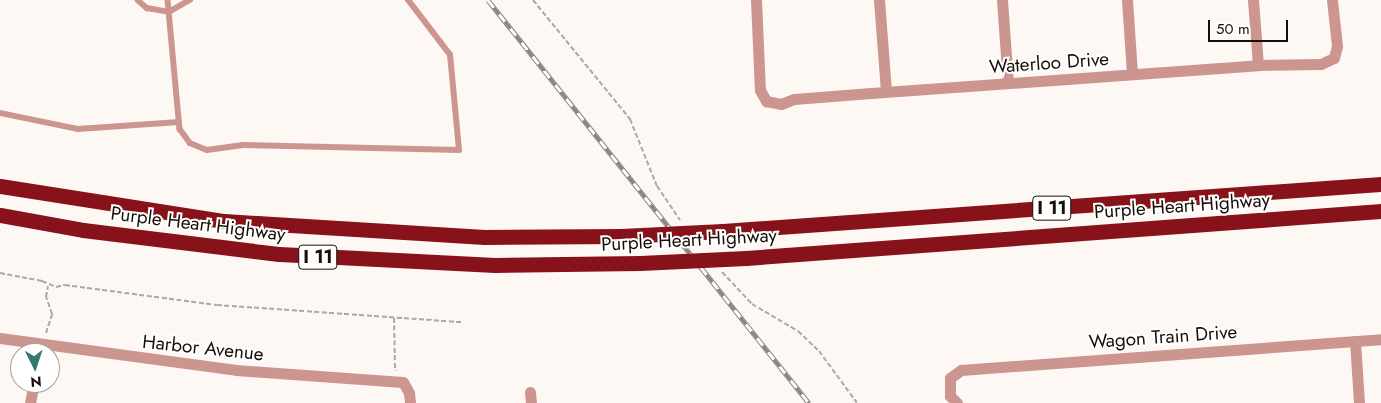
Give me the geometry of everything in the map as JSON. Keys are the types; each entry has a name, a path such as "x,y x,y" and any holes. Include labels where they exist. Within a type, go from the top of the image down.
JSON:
{"highway":[{"name":"Purple Heart Highway","path":"0,186 224,221 485,237 621,236 723,231 1381,184"},
{"name":"Purple Heart Highway","path":"0,215 93,231 279,254 495,265 640,263 746,258 1381,211"}],"street":[{"name":"Waterloo Drive","path":"756,0 760,90 766,101 781,104 794,99 886,92 1258,65 1321,64 1334,58 1337,46 1332,0"},
{"path":"879,0 886,92"},
{"path":"1002,0 1008,83"},
{"path":"1127,0 1132,74"},
{"path":"1253,0 1258,65"},
{"name":"Harbor Avenue","path":"0,338 18,343"},
{"name":"Wagon Train Drive","path":"957,403 950,396 950,378 961,370 1381,339"},
{"path":"1355,341 1359,403"},
{"name":"Harbor Avenue","path":"60,351 236,370 402,382"},
{"path":"402,382 409,393 410,403"}],"lane":[{"path":"138,0 147,8 170,12 190,0"},
{"path":"168,0 180,129 190,143 207,150 243,145 459,150 450,55 408,0"},
{"path":"0,113 78,129 179,122"}],"path":[{"path":"533,0 630,119 657,186 682,222"},
{"path":"716,265 752,304 798,331 812,344 857,403"},
{"path":"0,273 42,281 48,286 65,285 235,307 462,322"},
{"path":"42,343 52,320 46,297 48,286"},
{"path":"394,318 394,361 402,382"}],"railway":[{"path":"488,0 809,403"}]}
